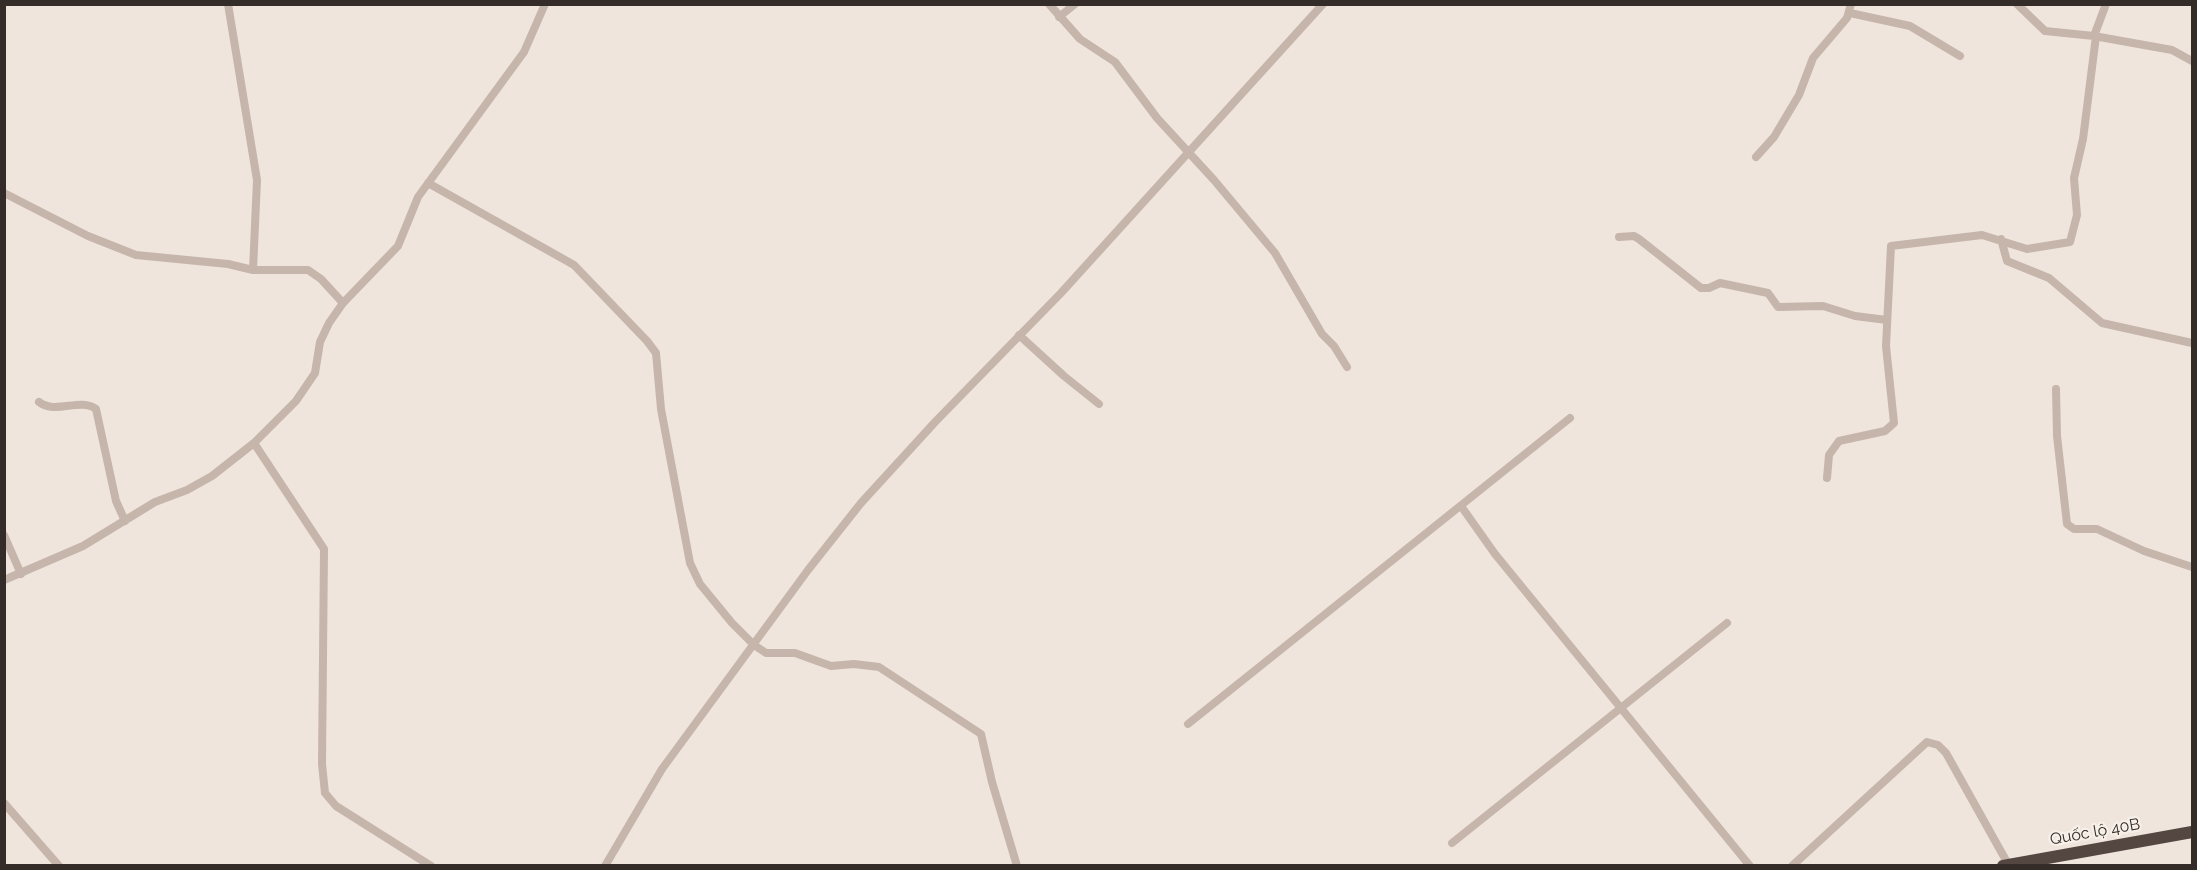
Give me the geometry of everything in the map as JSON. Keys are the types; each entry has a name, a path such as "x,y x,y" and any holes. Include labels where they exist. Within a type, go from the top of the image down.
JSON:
{"highway":[{"name":"Quốc lộ 40B","path":"2005,865 2193,832"}],"street":[{"path":"228,4 257,172 253,270"},
{"path":"4,580 83,546 155,502 187,490 212,476 254,443 305,391 315,373 322,336 343,303 398,246 414,204 524,52 545,4"},
{"path":"1049,4 1080,39 1115,62 1157,118 1214,180 1282,262 1322,334 1334,346 1347,367"},
{"path":"1059,17 1075,4"},
{"path":"605,866 662,769 861,503 1061,293 1323,4"},
{"path":"2017,4 2045,31 2095,36 2172,50 2193,61"},
{"path":"1827,478 1829,455 1839,441 1893,426 1887,320 1891,246 1982,235 2001,239 2027,249 2067,244 2072,237 2077,215 2074,178 2083,139 2095,36 2106,4"},
{"path":"1756,157 1774,137 1796,101 1817,52 1850,9 1910,27 1960,56"},
{"path":"428,183 574,265 653,349 690,563 700,584 754,645 771,655 795,653 831,666 854,664 879,667 981,734 992,782 1017,866"},
{"path":"4,193 88,236 136,255 228,264 253,270 308,270 321,279 343,303"},
{"path":"1619,237 1634,236 1639,239 1701,288 1726,284 1768,293 1778,307 1823,306 1855,316 1887,320"},
{"path":"2001,239 2007,261 2049,278 2098,321 2193,343"},
{"path":"1019,335 1099,404"},
{"path":"2056,389 2056,436 2067,524 2074,530 2097,530 2144,551 2193,567"},
{"path":"39,402 54,408 90,405 96,409 116,501 125,521"},
{"path":"1188,724 1570,418"},
{"path":"254,443 324,549 321,764 325,793 336,806 431,866"},
{"path":"1461,507 1495,554 1750,866"},
{"path":"4,535 21,574"},
{"path":"1452,843 1727,623"},
{"path":"1792,866 1928,742 1938,745 1946,753 2005,865"},
{"path":"4,803 59,866"}]}
